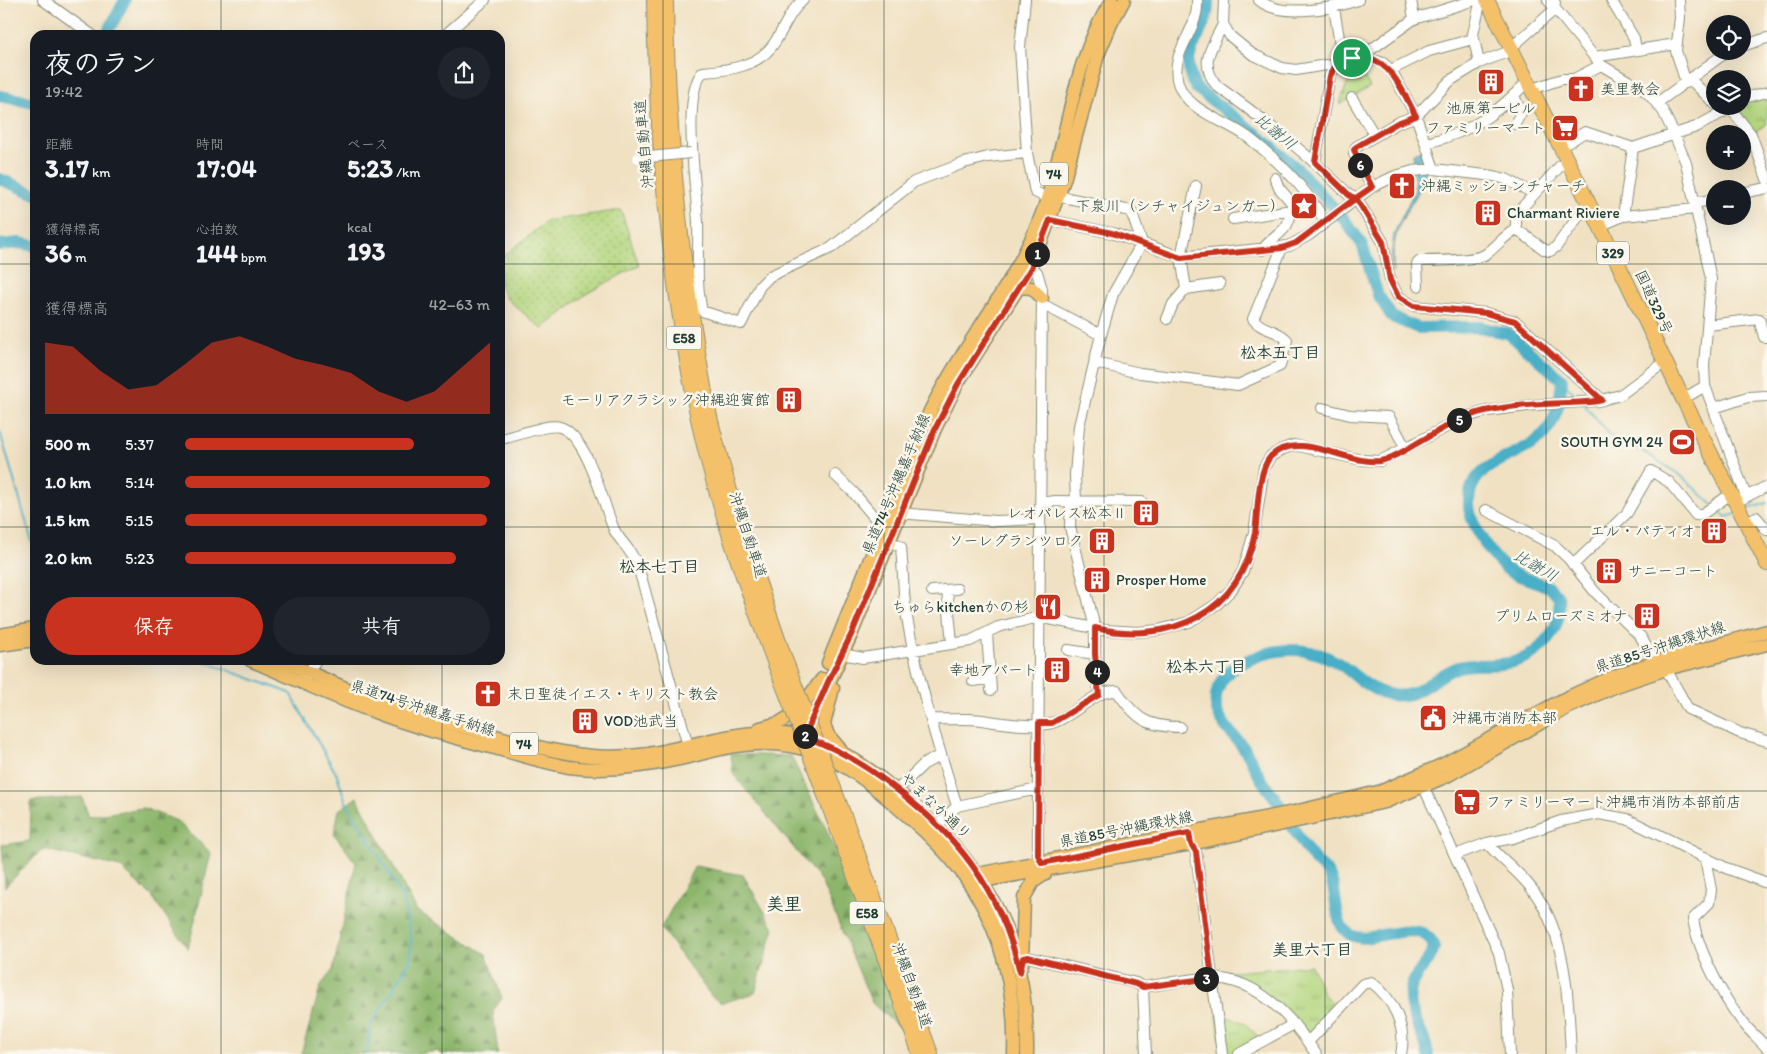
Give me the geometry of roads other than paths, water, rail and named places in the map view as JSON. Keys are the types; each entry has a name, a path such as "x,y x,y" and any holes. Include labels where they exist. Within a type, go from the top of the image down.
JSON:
{"highway":[{"name":"沖縄自動車道","path":"654,0 655,74 667,212 684,339 699,420 731,542 780,661 930,1054"},
{"name":"沖縄自動車道","path":"666,0 666,72 677,212 697,346 710,419 780,661"},
{"name":"国道329号","path":"1487,0 1600,226 1683,399 1749,513 1765,556"},
{"name":"沖縄自動車道","path":"822,772 920,1054"}],"main road":[{"name":"県道74号沖縄嘉手納線","path":"801,740 822,678 916,444 946,379 1025,265 1050,220 1053,197 1088,49 1112,0"},
{"name":"県道74号沖縄嘉手納線","path":"801,740 844,654 890,540 899,512 935,429 958,384 1020,287 1025,265 1053,197 1098,55 1124,0"},
{"path":"1020,287 1032,288 1042,301"},
{"path":"0,635 30,630"},
{"name":"県道85号沖縄環状線","path":"1660,666 1767,631"},
{"path":"0,645 30,641"},
{"name":"県道85号沖縄環状線","path":"977,880 1298,817 1382,791 1421,782 1562,700 1612,677 1767,644"},
{"path":"841,751 828,735 824,724 828,703 844,654"},
{"name":"県道74号沖縄嘉手納線","path":"266,665 384,704 502,738 567,753 604,757 640,755 801,740"},
{"name":"県道74号沖縄嘉手納線","path":"288,665 306,677"},
{"path":"748,733 779,723 793,715 807,700 822,678"},
{"name":"県道74号沖縄嘉手納線","path":"689,751 748,733 801,740"},
{"name":"やまなか通り","path":"801,740 841,751 897,790 937,826 963,853 1006,927 1020,972 1028,1033 1027,1054"},
{"name":"やまなか通り","path":"801,740 865,779 977,880 1005,964 1013,1010 1014,1054"},
{"path":"1020,972 1023,958 1024,898 1033,882 1047,866"}],"street":[{"path":"43,0 85,30"},
{"path":"450,30 485,0"},
{"path":"803,0 792,10 775,43 761,58 734,70 703,72 700,75 694,96 691,153 698,224 696,251 699,298 702,310 741,324 760,286 770,276 831,248 914,182 964,163 988,157 1028,153"},
{"path":"1024,0 1020,47 1028,153 1035,192 1131,211 1142,243 1113,294 1079,426 1074,502 1070,527 1095,628 1095,654 1099,695"},
{"path":"1197,0 1196,17 1182,45 1176,67 1178,84 1186,96 1199,108 1248,137 1280,165 1313,199 1327,220"},
{"path":"1224,0 1222,24 1206,62 1210,78 1217,86 1270,123 1355,199 1383,242 1390,280 1398,296 1414,306 1486,313 1515,321 1600,401"},
{"path":"1259,0 1265,5 1301,10 1334,8 1358,0"},
{"path":"1412,0 1414,19"},
{"path":"1222,24 1230,36 1252,54 1282,68 1296,70 1339,64 1362,56 1414,19 1475,0"},
{"path":"1479,63 1473,39 1480,4 1487,0"},
{"path":"1611,0 1634,38 1636,50"},
{"path":"1679,0 1680,18 1676,44 1688,82 1706,95"},
{"path":"1372,187 1354,150 1397,123 1416,116 1451,80 1479,63 1505,53 1511,46 1535,28 1553,2 1597,61 1647,92 1657,103 1674,134 1686,163 1711,279 1704,366 1705,386 1749,513"},
{"path":"1315,162 1330,76 1339,64 1334,8"},
{"path":"1751,43 1767,38"},
{"path":"1391,70 1429,51 1473,39"},
{"path":"1427,143 1459,134 1485,120 1514,95 1530,85 1562,79 1574,79 1597,61 1636,50 1676,44"},
{"path":"1362,56 1383,63 1391,70 1416,116 1427,143 1434,169"},
{"path":"1657,103 1716,60"},
{"path":"1751,96 1767,92"},
{"path":"1514,95 1520,113 1515,124"},
{"path":"1352,98 1375,136"},
{"path":"1561,147 1585,132 1633,148 1703,124 1715,115"},
{"path":"1731,115 1751,134 1767,179"},
{"path":"1623,216 1633,148"},
{"path":"638,158 691,153"},
{"path":"1516,229 1516,214 1533,193 1568,161"},
{"path":"1050,220 1112,233 1181,258 1282,248 1296,243 1372,187 1395,176 1413,171 1434,169 1506,179 1533,193"},
{"path":"1262,250 1268,242 1284,231 1292,210 1292,203 1279,188 1275,178"},
{"path":"1186,288 1181,258 1196,186"},
{"path":"1751,191 1767,188"},
{"path":"1600,226 1623,216 1695,206 1706,202"},
{"path":"1516,229 1545,250 1550,251 1556,247 1583,210 1590,206"},
{"path":"1233,219 1292,210"},
{"path":"1418,286 1417,264 1420,261 1443,262 1485,255 1500,239 1516,229"},
{"path":"1095,363 1140,373 1238,384 1280,366 1287,340 1282,334 1258,326 1254,319 1282,248"},
{"path":"1025,265 1041,278 1042,301 1038,855 1047,866"},
{"path":"1167,320 1173,304 1186,288 1220,284"},
{"path":"1042,301 1102,335"},
{"path":"1708,325 1760,319 1764,337"},
{"path":"844,654 863,658 970,641 998,627 1039,617 1095,628 1138,632 1159,630 1197,618 1217,604 1232,589 1248,560 1264,467 1271,456 1283,449 1294,445 1362,460 1380,461 1406,450 1466,417 1487,411 1535,405 1600,401 1620,395 1665,362"},
{"path":"1683,399 1705,386"},
{"path":"1714,408 1748,397 1767,396"},
{"path":"1322,408 1350,415 1389,417 1406,450"},
{"path":"505,438 550,427 560,427 574,437 580,447 597,479 613,528 634,558 642,580 689,751"},
{"path":"1573,565 1627,513 1651,471 1668,482 1696,515 1704,514 1718,502 1749,513"},
{"path":"835,476 853,492 875,518 886,520 899,512 996,521 1040,519"},
{"path":"1749,513 1767,486"},
{"path":"1042,503 1142,502"},
{"path":"1486,510 1555,546 1595,592 1640,637 1688,708 1740,733 1767,741"},
{"path":"890,540 901,547 906,610 914,650 941,755 957,806"},
{"path":"932,591 952,590 952,643"},
{"path":"973,681 990,685 987,634"},
{"path":"1068,650 1095,654"},
{"path":"306,677 313,665"},
{"path":"932,719 982,720 994,724 1052,723 1099,695 1118,691 1130,711 1144,721 1160,727 1180,726"},
{"path":"897,790 924,764 941,755"},
{"path":"1421,782 1494,941 1502,964 1507,990 1510,1054"},
{"path":"937,826 957,806 1038,789"},
{"path":"1454,855 1487,843 1513,838 1570,818 1599,814 1627,819 1746,876 1767,882"},
{"path":"1190,838 1196,852 1222,1054"},
{"path":"1487,843 1526,882 1542,904 1554,932 1561,954 1571,1054"},
{"path":"1705,857 1712,890 1709,903 1693,920 1695,933 1725,995 1741,1020 1767,1048"},
{"path":"1023,958 1028,957 1127,981 1143,987 1212,978 1228,981 1258,993 1273,1002 1294,1024 1316,1054"},
{"path":"1308,1042 1363,984 1371,982 1386,996 1396,1012 1402,1034 1401,1054"},
{"path":"1143,987 1146,1054"},
{"path":"1240,1054 1294,1024"}],"water":[{"path":"1425,148 1428,159 1427,169 1424,180 1398,230 1394,245 1393,272 1391,257 1394,233 1415,190 1413,153"}],"waterway":[{"name":"比謝川","path":"109,30 125,0"},
{"name":"比謝川","path":"1208,0 1204,23 1194,43 1189,63 1190,74 1196,88 1259,136 1299,170 1343,218 1362,244 1378,295 1392,317 1418,328 1480,327 1509,334 1562,380 1557,410 1547,430 1532,444 1485,469 1476,478 1471,490 1469,505 1470,513 1478,532 1497,560 1511,572 1550,588 1559,599 1559,612 1556,624 1544,644 1525,658 1513,662 1456,668 1418,691 1402,695 1392,695 1378,691 1344,667 1318,654 1304,651 1277,651 1263,654 1237,666 1227,674 1217,691 1217,710 1222,721 1245,750 1304,845 1327,872 1332,881 1337,912 1344,930 1352,935 1364,938 1414,931 1430,939 1434,948 1414,980 1410,994 1412,1011 1428,1054"},
{"name":"比謝川","path":"0,96 30,102"},
{"name":"比謝川","path":"0,179 30,192"},
{"name":"比謝川","path":"0,245 19,243 30,245"},
{"path":"1562,380 1579,399"},
{"path":"1585,406 1611,436 1625,445 1641,450 1680,475 1712,504"},
{"path":"0,432 30,535"},
{"path":"1746,510 1767,503"},
{"path":"1717,510 1726,517 1737,514"},
{"path":"214,665 290,693 337,775 346,802 395,883 403,900 411,938 410,959 371,1024 367,1054"}],"place":[{"name":"池原第一ビル","path":"1491,82"},
{"name":"美里教会","path":"1581,89"},
{"name":"ファミリーマート","path":"1565,128"},
{"name":"沖縄ミッションチャーチ","path":"1402,186"},
{"name":"下泉川（シチャイジュンガー）","path":"1304,206"},
{"name":"Charmant Riviere","path":"1488,213"},
{"name":"モーリアクラシック沖縄迎賓館","path":"789,400"},
{"name":"SOUTH GYM 24","path":"1682,442"},
{"name":"レオパレス松本Ⅱ","path":"1146,513"},
{"name":"エル・パティオ","path":"1714,531"},
{"name":"ソーレグランツロク","path":"1102,541"},
{"name":"サニーコート","path":"1609,571"},
{"name":"Prosper Home","path":"1097,580"},
{"name":"ちゅらkitchenかの杉","path":"1048,607"},
{"name":"プリムローズミオナ","path":"1647,616"},
{"name":"幸地アパート","path":"1057,670"},
{"name":"末日聖徒イエス・キリスト教会","path":"488,694"},
{"name":"沖縄市消防本部","path":"1433,718"},
{"name":"VOD池武当","path":"585,721"},
{"name":"ファミリーマート沖縄市消防本部前店","path":"1467,802"}],"district":[{"name":"松本五丁目","path":"1280,352"},
{"name":"松本七丁目","path":"659,566"},
{"name":"松本六丁目","path":"1206,666"},
{"name":"美里","path":"784,904"},
{"name":"美里六丁目","path":"1312,949"}]}
